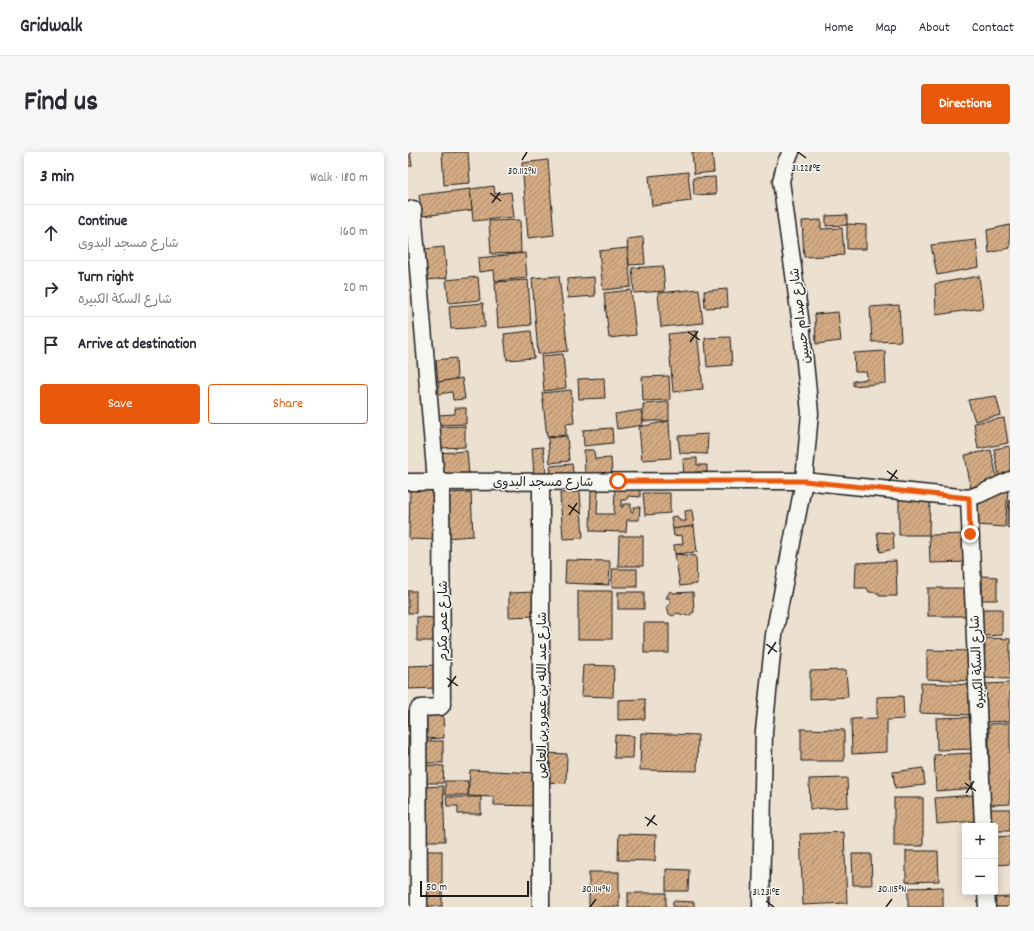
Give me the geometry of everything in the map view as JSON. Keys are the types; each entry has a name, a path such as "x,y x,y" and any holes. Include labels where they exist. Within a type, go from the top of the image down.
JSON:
{"street":[{"name":"شارع صدام حسين","path":"761,907 764,731 774,635 804,481 810,413 802,332 781,181 786,162 791,152"},
{"path":"413,209 439,481"},
{"name":"شارع مسجد البدوى","path":"408,482 804,481 969,498 1010,480"},
{"name":"شارع عمر مكرم","path":"419,907 418,710 420,708 440,708 442,705 439,481"},
{"name":"شارع عبد الله بن عمرو بن العاص","path":"541,907 542,482"},
{"name":"شارع السكة الكبيره","path":"969,498 983,823"},
{"path":"986,895 987,907"}],"building":[{"path":"408,152 410,152 412,166 408,166"},
{"path":"442,152 468,152 470,183 444,185"},
{"path":"692,152 712,152 714,172 694,174"},
{"path":"548,160 554,235 528,238 522,163"},
{"path":"688,172 691,201 652,206 649,176"},
{"path":"715,177 716,194 694,195 693,178"},
{"path":"494,186 495,194 511,192 514,217 473,221 470,189"},
{"path":"470,189 472,210 422,216 419,195"},
{"path":"847,215 847,225 826,226 826,216"},
{"path":"520,220 521,253 491,254 489,221"},
{"path":"821,220 821,229 842,228 844,255 804,257 802,221"},
{"path":"847,224 866,225 866,249 847,249"},
{"path":"1010,225 1010,248 989,253 987,230"},
{"path":"643,237 645,264 629,265 627,239"},
{"path":"976,240 979,267 937,275 931,245"},
{"path":"444,247 447,278 428,280 424,249"},
{"path":"627,248 631,287 603,290 599,251"},
{"path":"525,253 527,278 495,281 494,270 479,272 478,258"},
{"path":"663,266 665,291 634,293 632,268"},
{"path":"559,276 568,351 538,354 532,278"},
{"path":"979,276 983,308 936,315 935,284"},
{"path":"478,277 480,300 449,303 446,280"},
{"path":"594,277 595,296 568,298 567,279"},
{"path":"528,280 531,325 498,328 495,282"},
{"path":"699,289 703,323 661,327 658,293"},
{"path":"727,289 728,307 705,308 704,291"},
{"path":"631,290 636,335 609,338 604,293"},
{"path":"483,303 485,327 451,329 449,306"},
{"path":"899,305 901,341 872,342 870,307"},
{"path":"838,312 841,341 816,344 815,314"},
{"path":"531,331 534,358 507,360 504,334"},
{"path":"697,331 703,389 673,392 668,334"},
{"path":"730,337 732,365 707,367 705,338"},
{"path":"885,351 886,383 853,386 853,381 868,379 866,372 855,372 854,353"},
{"path":"563,354 566,388 544,391 541,356"},
{"path":"456,358 457,379 438,382 436,360"},
{"path":"669,376 670,400 643,401 642,377"},
{"path":"462,378 465,399 453,400 452,392 439,394 438,382"},
{"path":"604,378 605,398 579,399 578,379"},
{"path":"571,390 574,423 566,424 566,435 547,437 542,393"},
{"path":"996,396 1001,415 975,421 968,400"},
{"path":"669,402 669,421 643,421 643,404"},
{"path":"455,408 466,408 466,424 438,425 438,415 455,414"},
{"path":"641,410 643,425 617,429 615,414"},
{"path":"1004,418 1008,443 978,449 974,423"},
{"path":"669,421 671,458 642,460 639,427"},
{"path":"465,426 465,447 439,448 438,427"},
{"path":"612,428 613,443 584,446 583,430"},
{"path":"708,434 707,454 680,453 678,436"},
{"path":"567,436 569,461 550,463 548,438"},
{"path":"1010,446 1010,473 999,476 994,449"},
{"path":"543,447 546,474 534,475 532,448"},
{"path":"584,450 594,450 595,459 611,458 612,473 585,475"},
{"path":"991,450 998,483 971,489 965,455"},
{"path":"467,451 469,475 441,477 439,453"},
{"path":"697,458 697,465 707,465 707,472 696,472 696,479 684,479 683,459"},
{"path":"572,464 574,479 552,481 550,466"},
{"path":"615,489 640,489 640,497 628,496 627,500 621,500 621,507 623,507 623,504 631,504 631,512 633,512 634,507 640,507 639,520 627,520 626,532 590,531 591,490 598,490 597,514 614,514"},
{"path":"1008,489 1005,527 976,525 978,501"},
{"path":"410,490 438,490 437,540 409,539"},
{"path":"471,492 473,536 446,538 444,493"},
{"path":"580,492 583,538 563,539 560,493"},
{"path":"643,493 670,493 670,513 645,515"},
{"path":"899,499 930,499 929,535 899,535"},
{"path":"1010,500 1010,528 1007,527"},
{"path":"692,510 694,526 673,529 671,517 677,516 680,521 686,521 685,511"},
{"path":"694,526 697,552 675,554 674,545 683,544 682,535 674,536 673,529"},
{"path":"877,532 893,533 894,549 880,552"},
{"path":"970,534 971,562 930,563 929,535"},
{"path":"619,536 643,536 643,566 618,566"},
{"path":"675,554 696,556 697,584 680,586"},
{"path":"566,560 610,561 609,585 565,583"},
{"path":"896,561 897,596 879,596 879,593 869,592 867,588 855,588 856,563"},
{"path":"612,569 637,569 637,587 612,587"},
{"path":"982,576 997,577 997,600 982,600"},
{"path":"928,588 971,588 971,616 928,616"},
{"path":"408,591 416,591 416,613 408,613"},
{"path":"578,591 612,591 612,639 578,639"},
{"path":"670,591 674,593 693,592 694,612 688,616 677,613 673,616 669,614 667,606 670,605 670,598 666,598"},
{"path":"536,592 537,616 509,617 509,593"},
{"path":"618,592 644,592 644,609 618,609"},
{"path":"980,609 1002,609 1002,635 981,636"},
{"path":"417,617 438,618 438,641 417,641"},
{"path":"644,623 669,623 669,653 644,653"},
{"path":"985,638 1010,639 1010,679 984,678"},
{"path":"927,650 973,651 972,681 927,679"},
{"path":"437,665 437,688 408,689 408,666"},
{"path":"583,665 614,666 613,697 581,696"},
{"path":"846,670 848,697 810,699 810,671"},
{"path":"921,683 975,685 974,715 920,713"},
{"path":"1010,683 1010,721 986,722 985,684"},
{"path":"903,696 904,719 887,720 887,752 852,754 851,719 877,718 877,697"},
{"path":"645,699 645,719 618,720 618,700"},
{"path":"408,711 415,711 416,731 408,731"},
{"path":"443,713 444,738 423,739 422,714"},
{"path":"974,717 975,749 937,750 936,718"},
{"path":"1010,723 1010,804 989,805 989,724"},
{"path":"801,729 844,730 844,761 801,761"},
{"path":"641,733 698,735 697,771 640,770"},
{"path":"615,735 634,736 633,758 614,758"},
{"path":"408,736 416,736 416,754 408,754"},
{"path":"424,741 443,741 443,763 424,763"},
{"path":"544,753 567,754 566,783 543,782"},
{"path":"974,753 976,788 936,791 934,755"},
{"path":"425,765 444,766 443,783 425,783"},
{"path":"923,768 925,785 895,788 893,772"},
{"path":"470,770 538,773 536,806 494,805 494,797 468,796"},
{"path":"847,778 848,807 810,809 809,779"},
{"path":"445,781 468,781 468,795 445,795"},
{"path":"443,786 445,841 426,841 424,787"},
{"path":"973,795 975,821 937,824 935,798"},
{"path":"446,797 481,797 481,814 458,814 458,806 447,806"},
{"path":"894,798 923,798 923,846 894,846"},
{"path":"989,809 1010,809 1010,831 998,831 998,823 989,823"},
{"path":"844,832 847,903 803,905 800,834"},
{"path":"619,834 656,835 655,861 618,860"},
{"path":"1010,836 1010,864 998,865 998,837"},
{"path":"421,851 442,851 442,906 421,906"},
{"path":"906,851 938,851 939,881 906,882"},
{"path":"852,854 871,854 872,885 853,885"},
{"path":"666,869 689,870 688,891 666,891"},
{"path":"589,872 619,872 619,907 589,907"},
{"path":"943,887 943,907 908,907 908,888"},
{"path":"628,893 666,893 666,907 628,907"},
{"path":"1010,897 1010,907 990,907 989,898"},
{"path":"673,901 694,902 694,907 673,907"}],"route":[{"path":"618,481 804,481 969,498 970,534"}]}
